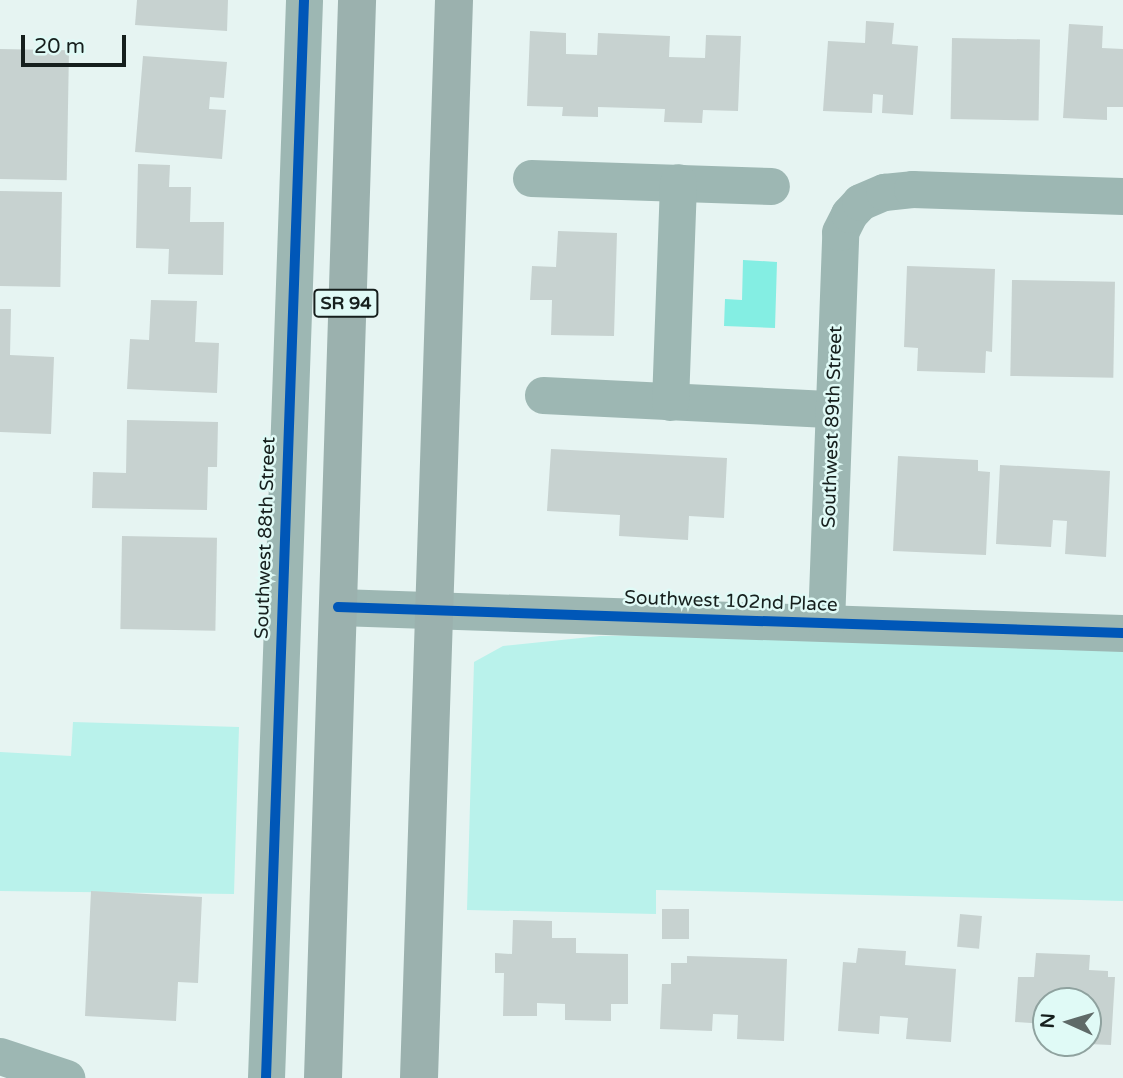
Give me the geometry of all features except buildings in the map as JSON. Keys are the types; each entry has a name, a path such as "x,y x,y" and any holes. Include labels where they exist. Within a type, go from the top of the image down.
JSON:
{"main road":[{"name":"SR 94","path":"323,1078 357,0"},
{"path":"419,1078 454,0"}],"street":[{"name":"Southwest 88th Street","path":"266,1078 304,0"},
{"path":"531,178 771,186"},
{"path":"670,402 678,182"},
{"name":"Southwest 89th Street","path":"826,622 840,232 860,202 884,192 912,189 1123,196"},
{"path":"543,395 833,409"},
{"name":"Southwest 102nd Place","path":"338,607 1123,633"},
{"path":"0,1056 66,1078"}],"shaded area":[{"path":"650,635 1123,650 1123,901 656,890 656,914 467,910 474,662 503,646 600,636"},
{"path":"73,722 239,727 234,894 0,891 0,752 71,756"}],"water":[{"path":"743,260 777,262 775,328 724,326 725,299 742,300"}],"cycle path":[{"path":"266,1078 304,0"},
{"path":"338,607 1123,633"}]}
